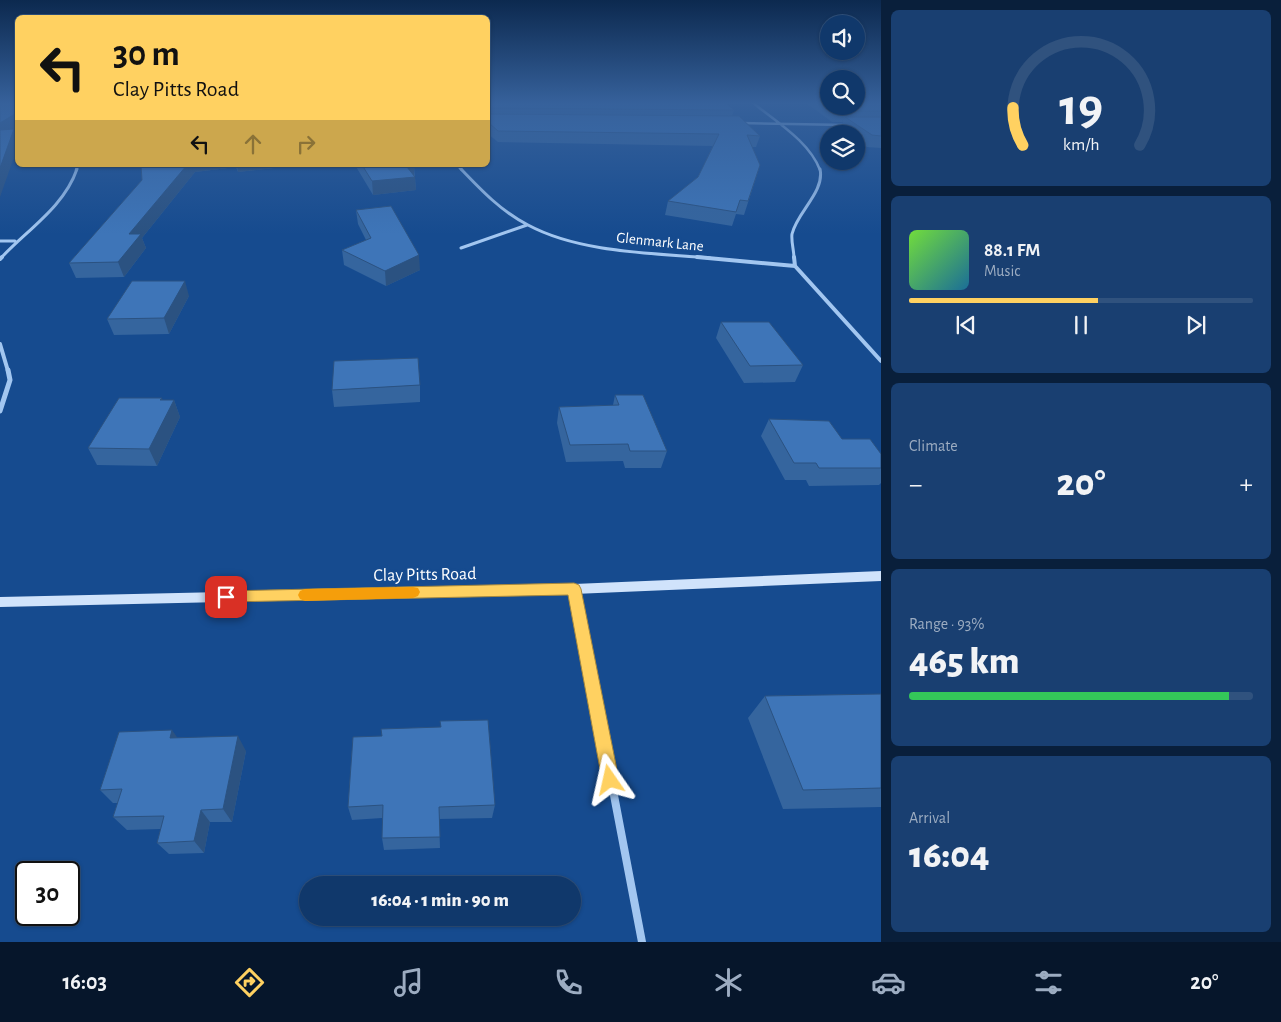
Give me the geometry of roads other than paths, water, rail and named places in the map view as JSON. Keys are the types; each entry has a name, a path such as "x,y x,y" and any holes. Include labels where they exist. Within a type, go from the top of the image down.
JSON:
{"street":[{"path":"804,146 815,157 821,172 817,190 801,212 792,235 795,266 836,316 881,361"},
{"path":"0,259 15,241 69,191 76,177 78,167"},
{"name":"Glenmark Lane","path":"459,167 491,200 527,225 559,239 625,250 795,266"},
{"path":"461,248 527,225"},
{"path":"0,241 15,241"},
{"path":"0,344 3,348 10,380 0,410"},
{"name":"Clay Pitts Road","path":"0,602 574,589 881,576"},
{"path":"574,589 642,942"}]}
